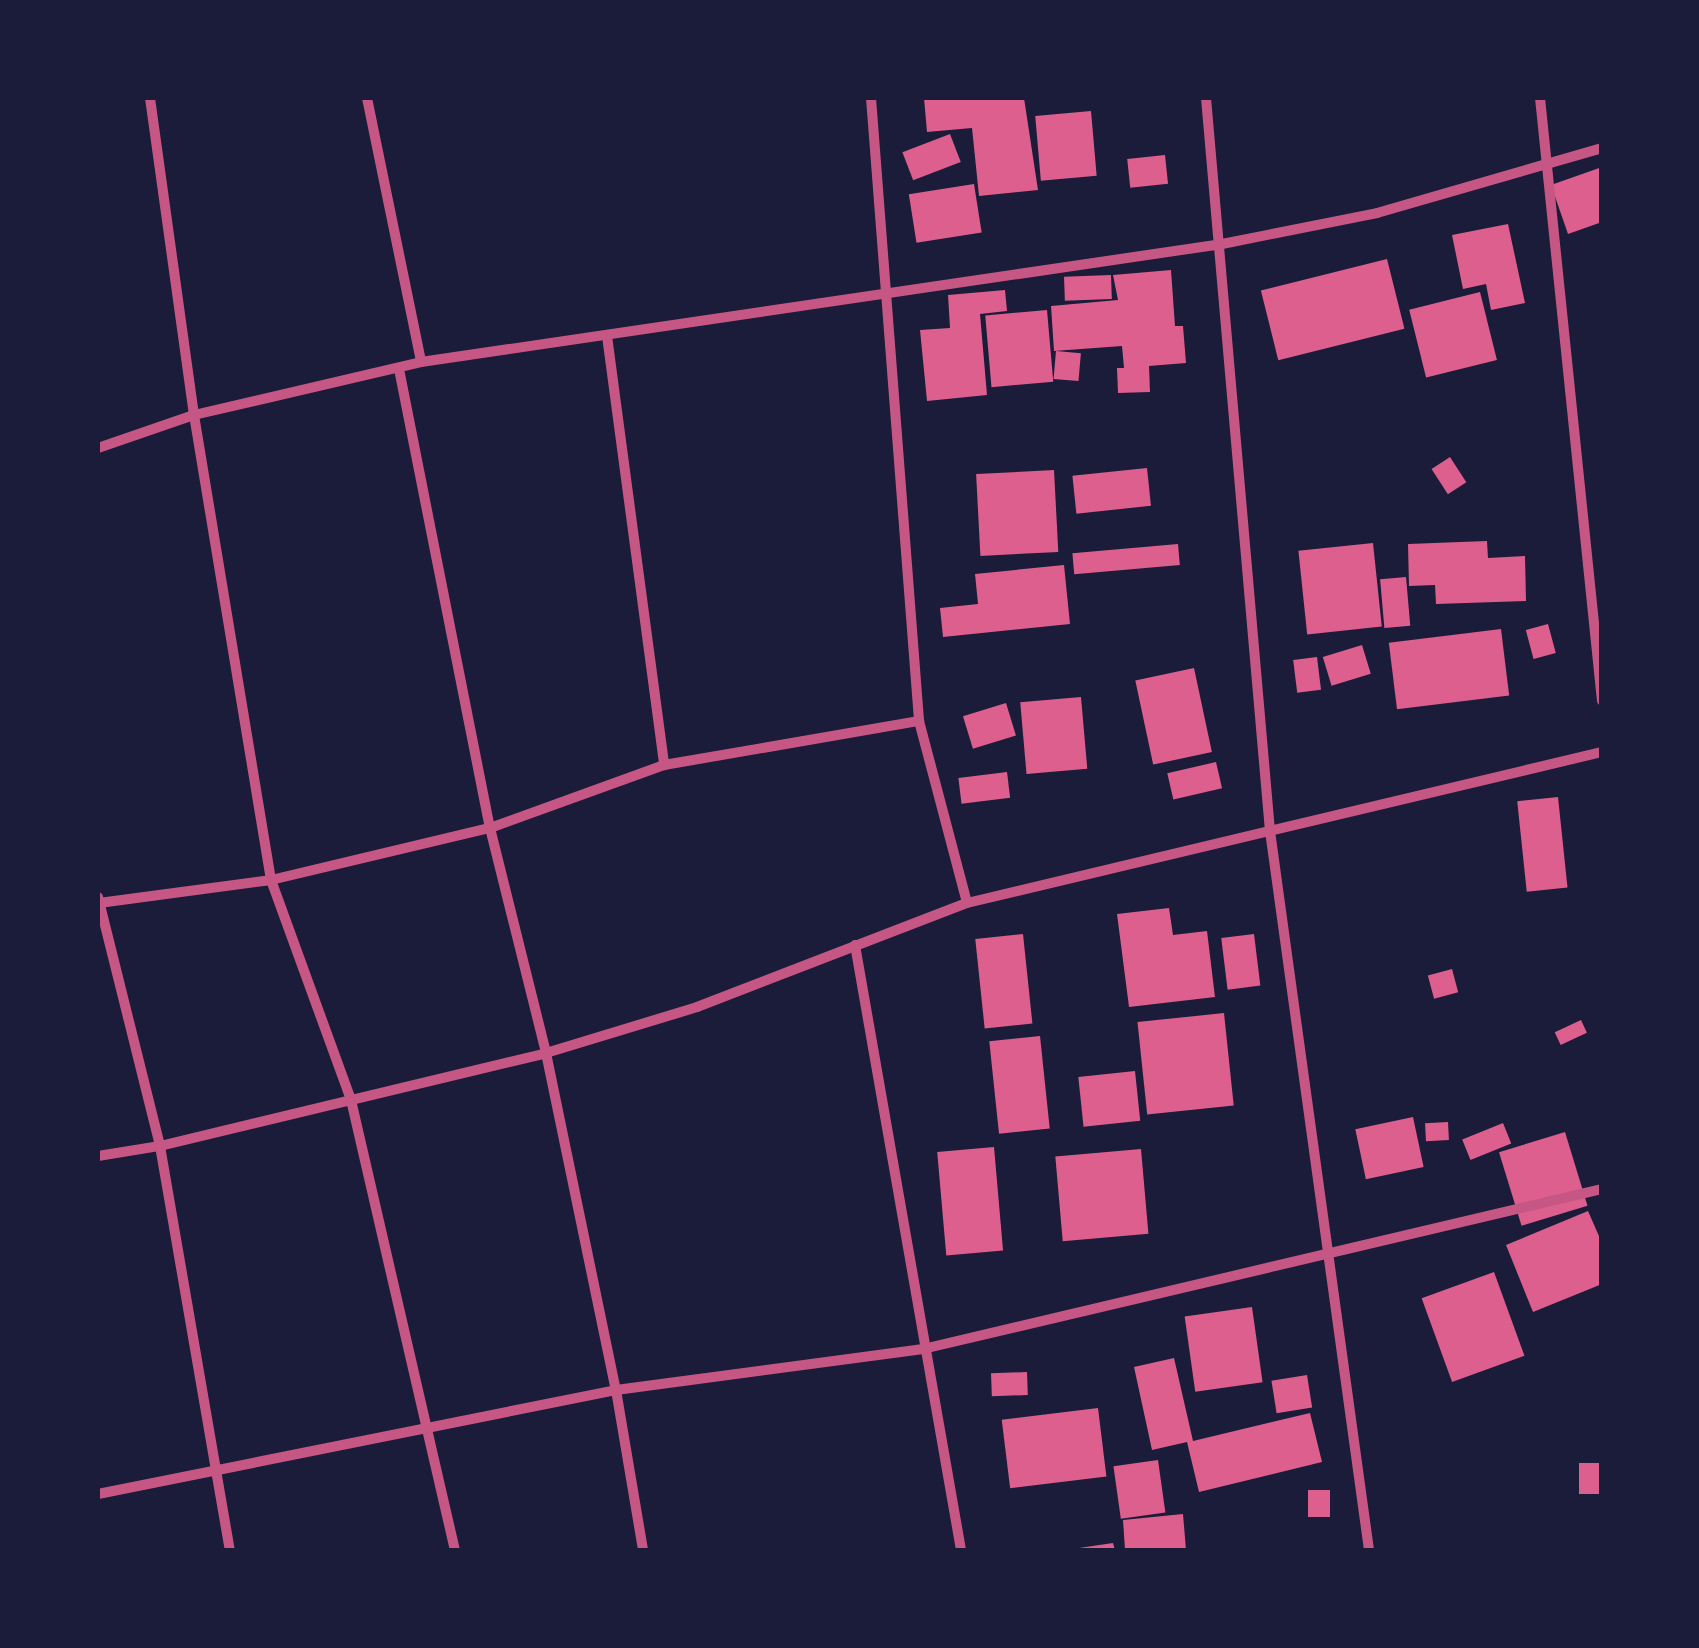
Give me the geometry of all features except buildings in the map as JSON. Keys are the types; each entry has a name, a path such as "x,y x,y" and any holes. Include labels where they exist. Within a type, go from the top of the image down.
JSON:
{"street":[{"path":"150,98 194,415 271,880 351,1100 455,1550"},
{"path":"367,98 421,362"},
{"path":"871,98 919,721 966,904"},
{"path":"1206,98 1222,244 1270,831 1325,1256 1369,1550"},
{"path":"1540,98 1602,701"},
{"path":"98,448 194,415 421,362 1222,244 1378,213 1602,148"},
{"path":"607,336 664,765"},
{"path":"399,368 490,828 546,1053 616,1390 643,1550"},
{"path":"230,1550 160,1146 98,900 271,880 490,828 664,765 919,721"},
{"path":"98,1156 160,1146 546,1053 697,1007 966,904 1602,752"},
{"path":"855,945 961,1550"},
{"path":"98,1494 616,1390 923,1349 1602,1190"}]}
